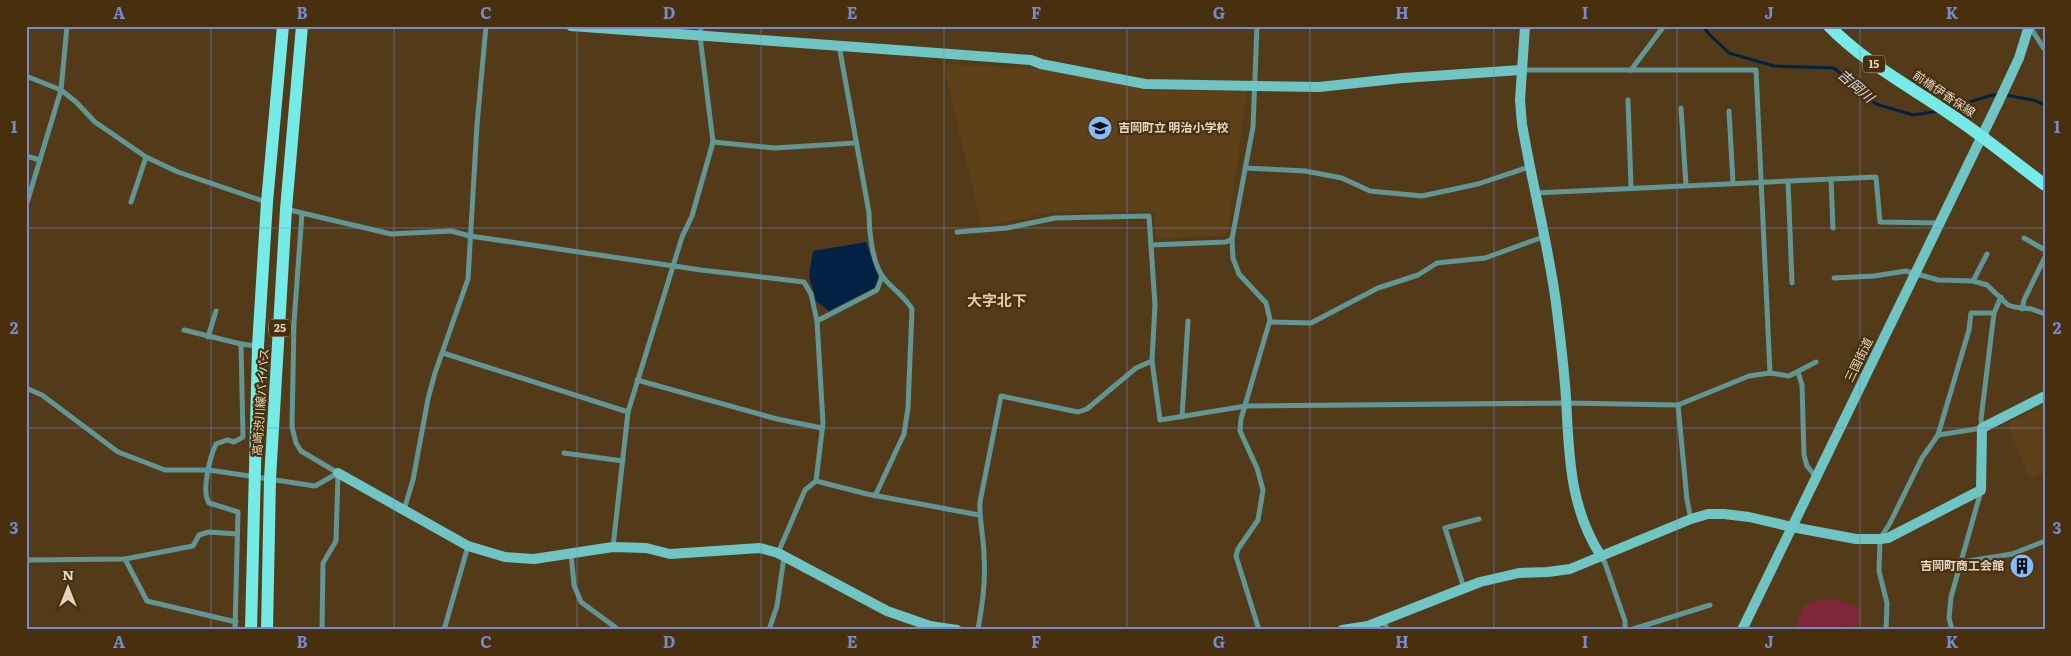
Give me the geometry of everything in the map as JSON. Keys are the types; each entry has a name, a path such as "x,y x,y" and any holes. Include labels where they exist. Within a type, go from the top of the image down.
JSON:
{"main road":[{"name":"高崎渋川線バイパス","path":"251,630 258,346 266,202 283,26"},
{"name":"高崎渋川線バイパス","path":"267,630 270,479 286,209 302,26"},
{"name":"前橋伊香保線","path":"1829,26 1843,41 1864,57 1951,114 2045,186"}],"street":[{"path":"26,206 61,90 67,26"},
{"path":"404,510 413,480 435,372 468,279 477,125 486,26"},
{"path":"571,26 700,31 1031,60 1041,64 1145,84 1319,88 1403,78 1521,70 1756,70 1770,373"},
{"path":"1257,26 1253,128 1232,238 1233,258 1239,274 1266,304 1270,322 1240,431 1258,468 1263,490 1258,520 1238,549 1236,556 1259,630"},
{"path":"1525,26 1520,100 1522,124 1557,308 1563,353 1570,472 1574,495 1582,519 1605,563 1625,621 1625,630"},
{"path":"1631,70 1664,26"},
{"path":"2029,26 2045,50"},
{"name":"三国街道","path":"1742,630 1999,101 2019,58 2029,26"},
{"path":"613,547 628,412 682,237 692,216 713,142 700,31"},
{"path":"839,44 855,143 869,213 870,240 882,276 907,301 912,309 908,408 904,434 875,496"},
{"path":"26,76 61,90 76,102 95,122 146,156 178,172 266,202"},
{"path":"1628,100 1631,188"},
{"path":"1681,108 1686,185"},
{"path":"1729,111 1733,183"},
{"path":"713,142 775,148 855,143"},
{"path":"26,156 40,160"},
{"path":"131,202 146,156"},
{"path":"1245,168 1306,171 1342,178 1370,191 1422,196 1486,181 1529,167"},
{"path":"1535,193 1876,177 1880,222 1939,223"},
{"path":"1831,179 1833,228"},
{"path":"1788,181 1792,283"},
{"path":"286,209 391,234 451,231 470,236 701,270 804,282 811,294 817,321 822,428 816,481 805,490 781,555 777,606 769,630"},
{"path":"302,213 294,323 292,427 296,443 301,451 468,546 493,555 534,559 613,547 646,548 670,554 760,548 781,555 887,611 930,626 957,630"},
{"path":"957,232 1006,228 1055,218 1149,216 1155,305 1152,361 1160,420 1246,406 1566,403 1678,405 1749,376 1770,373 1789,376 1816,362"},
{"path":"1270,322 1311,323 1378,288 1418,275 1437,262 1485,258 1543,237"},
{"path":"1150,245 1226,242 1232,238"},
{"path":"2024,238 2045,250"},
{"path":"1973,281 1987,254"},
{"path":"2022,309 2024,300 2045,257"},
{"path":"1834,278 1874,276 1896,271 1916,272 1938,280 1973,281 1987,285 2008,305 2022,309 2032,309 2045,314"},
{"path":"817,321 876,290 882,276"},
{"path":"1952,630 1949,618 1951,597 1981,490 1981,419 1994,313 2001,297"},
{"path":"208,338 216,311"},
{"path":"1886,630 1887,603 1879,571 1880,539 1890,523 1922,458 1938,435 1969,330 1971,313 1994,313"},
{"path":"1182,417 1188,321"},
{"path":"184,330 208,338 258,346"},
{"path":"235,630 238,512 209,503 205,491 216,444 227,440 234,442 243,436 241,344"},
{"path":"443,353 628,412"},
{"path":"978,630 985,559 983,532 979,515 1001,396 1078,412 1087,409 1136,368 1152,361"},
{"path":"1798,372 1802,385 1804,455 1807,466 1816,477"},
{"path":"637,380 777,420 822,428"},
{"path":"26,388 42,395 118,452 165,470 209,470 315,486 338,473"},
{"path":"1938,435 1982,428 2045,396"},
{"path":"1678,405 1687,500 1691,519"},
{"path":"564,453 623,461"},
{"path":"322,630 323,563 336,540 338,473"},
{"path":"816,481 875,496 979,515"},
{"path":"1342,630 1386,625 1464,588 1499,576 1570,569 1691,519 1708,514 1749,517 1856,539 1880,539 1888,538 1981,490"},
{"path":"1464,588 1445,528 1479,519"},
{"path":"26,560 125,559 193,546 199,535 209,532 237,534"},
{"path":"1962,562 2012,554 2045,541"},
{"path":"444,630 468,546"},
{"path":"571,552 574,585 581,602 619,630"},
{"path":"125,559 147,601 236,622"},
{"path":"1630,630 1710,605"}],"shaded area":[{"name":"吉岡町立 明治小学校","path":"943,64 1043,69 1151,91 1247,91 1227,235 1155,239 1155,211 1050,212 982,227"},
{"path":"2045,404 2045,473 2030,479 2007,424"},
{"path":"1837,599 1856,607 1861,612 1857,629 1843,625 1841,630 1797,630 1801,612 1808,603"}],"water":[{"path":"866,242 879,279 874,288 829,311 816,301 809,276 813,251"}],"waterway":[{"name":"吉岡川","path":"1703,26 1729,53 1774,66 1834,68 1876,104 1913,115 1939,111"},
{"name":"吉岡川","path":"1947,109 1992,95 1999,95"},
{"name":"吉岡川","path":"2005,95 2033,100 2045,105"}],"place":[{"name":"吉岡町立 明治小学校","path":"1100,128"},
{"name":"吉岡町商工会館","path":"2022,566"}],"district":[{"name":"大字北下","path":"997,301"}]}
